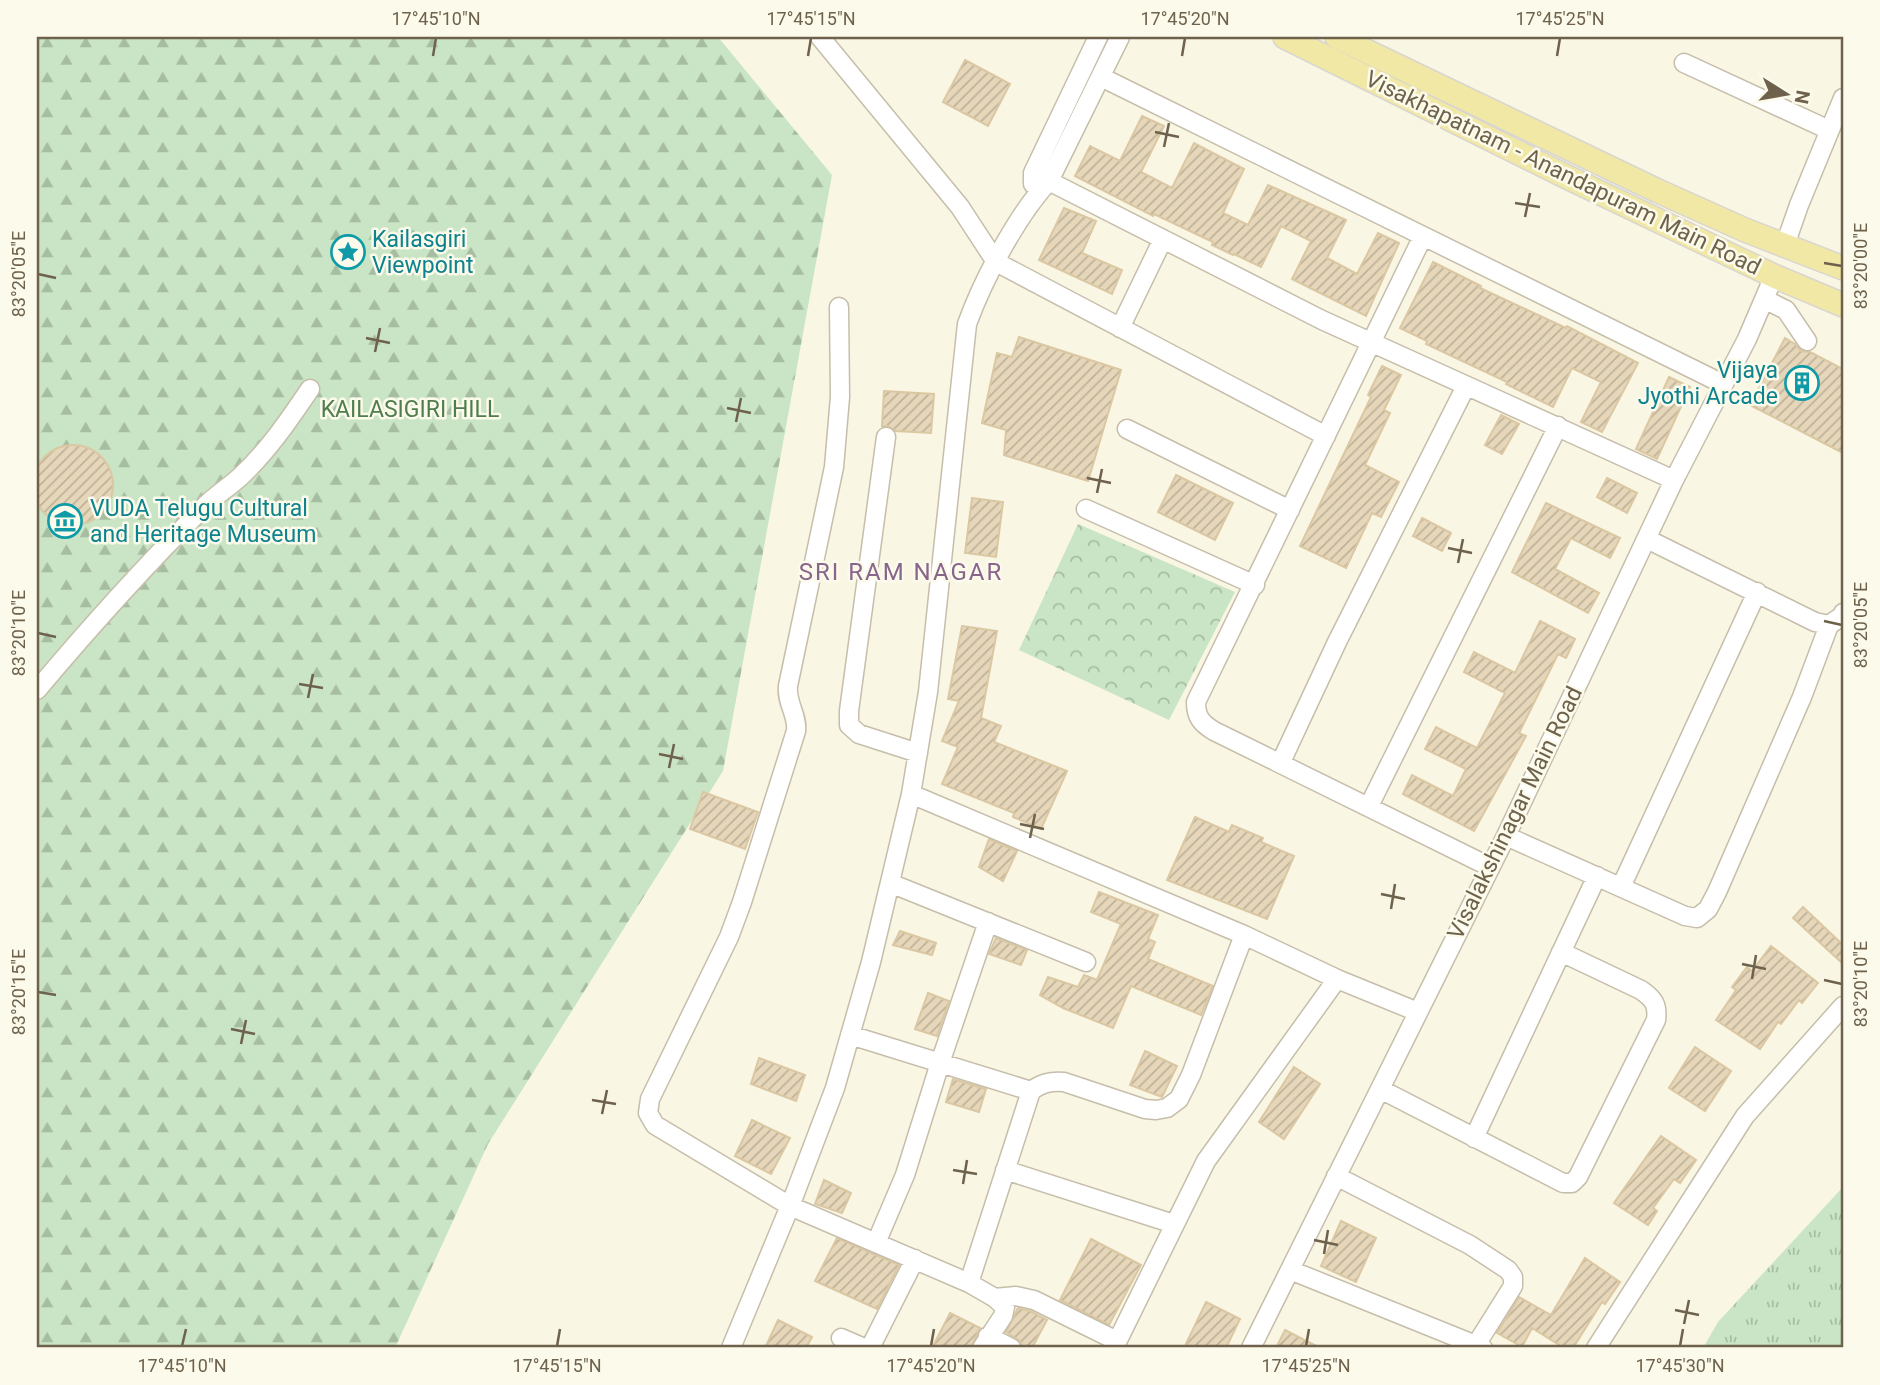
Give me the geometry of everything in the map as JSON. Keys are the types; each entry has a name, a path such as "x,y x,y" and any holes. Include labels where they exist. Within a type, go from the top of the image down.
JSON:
{"main road":[{"name":"Visakhapatnam - Anandapuram Main Road","path":"1285,37 1773,276 1843,305"},
{"name":"Visakhapatnam - Anandapuram Main Road","path":"1337,37 1649,187 1745,230 1843,268"}],"street":[{"path":"820,37 960,207 996,262 1326,436"},
{"path":"1033,198 1033,173 1098,37"},
{"path":"731,1348 835,1088 911,794 928,692 967,324 978,293 1033,198 1049,181 1120,37"},
{"path":"1684,62 1829,130"},
{"path":"1101,77 1723,384"},
{"path":"1785,245 1843,98"},
{"path":"1033,173 1322,320 1674,480"},
{"path":"1423,236 1196,702 1196,714 1203,724 1214,731 1490,867"},
{"path":"1120,328 1163,239"},
{"name":"Visalakshinagar Main Road","path":"1251,1348 1506,836 1674,480 1747,339 1773,276"},
{"path":"1764,299 1786,310 1807,341"},
{"path":"839,307 840,397 837,444 788,686 788,700 797,723 796,731 729,937 650,1099 648,1113 655,1125 790,1206 969,1283 995,1298 1005,1307 1003,1316 985,1342 1012,1348"},
{"path":"1280,762 1337,642 1466,386"},
{"path":"37,690 177,535 206,505 241,476 277,437 310,389"},
{"path":"1369,806 1558,426"},
{"path":"1127,429 1290,510"},
{"path":"886,437 849,725 859,734 918,753"},
{"path":"1086,509 1255,585"},
{"path":"1647,539 1815,622 1829,625"},
{"path":"1621,887 1757,592"},
{"path":"1506,836 1685,916 1697,918 1708,909 1802,697 1829,625 1843,612"},
{"path":"911,794 1418,1012"},
{"path":"1474,1138 1597,876"},
{"path":"890,883 1086,962"},
{"path":"876,1243 905,1175 988,922"},
{"path":"969,1283 1031,1091 1052,1081 1064,1082 1145,1109 1167,1108 1179,1099 1191,1075 1244,935"},
{"path":"1380,1089 1563,1183 1572,1183 1578,1177 1656,1020 1658,1007 1651,997 1561,952"},
{"path":"995,1298 1016,1296 1034,1300 1116,1345 1206,1161 1337,979"},
{"path":"1596,1348 1745,1116 1843,1006"},
{"path":"850,1035 1031,1091"},
{"path":"1005,1170 1174,1224"},
{"path":"1290,1270 1479,1347 1513,1286 1513,1277 1508,1270 1469,1245 1336,1176"},
{"path":"870,1348 915,1259"},
{"path":"841,1338 864,1348"}],"green space":[{"name":"KAILASIGIRI HILL","path":"37,37 718,37 832,175 723,771 488,1144 395,1348 37,1348"},
{"path":"1078,524 1235,592 1169,720 1019,650"},
{"path":"1843,1187 1843,1348 1703,1348 1718,1322"}],"building":[{"path":"965,60 1010,84 988,126 943,102"},
{"path":"1142,116 1164,126 1141,172 1172,188 1194,143 1244,169 1223,213 1248,225 1268,185 1346,220 1327,258 1357,274 1378,233 1399,243 1366,316 1292,279 1311,241 1281,226 1261,267 1075,176 1090,146 1120,161"},
{"path":"1064,208 1096,221 1082,253 1122,270 1112,294 1039,260"},
{"path":"1433,262 1481,286 1480,288 1566,328 1567,326 1638,363 1602,432 1581,422 1601,382 1572,368 1553,407 1426,344 1427,341 1400,328"},
{"path":"1019,337 1121,370 1088,481 1004,455 1006,430 982,423 997,353 1012,357"},
{"name":"Vijaya Jyothi Arcade","path":"1785,338 1801,351 1810,352 1843,369 1843,453 1750,405"},
{"path":"1382,366 1401,375 1384,410 1390,413 1365,465 1399,482 1381,517 1372,513 1346,568 1300,546 1371,397 1368,395"},
{"path":"1669,377 1690,387 1657,459 1636,449"},
{"path":"884,391 934,394 931,433 895,431 888,426 882,426"},
{"path":"1501,415 1519,424 1502,454 1485,445"},
{"path":"73,445 88,448 101,457 110,470 113,485 110,500 101,513 88,522 73,525 58,522 45,513 36,500 33,485 36,470 45,457 58,448"},
{"path":"1176,475 1233,503 1215,540 1158,512"},
{"path":"1607,478 1637,493 1627,513 1597,497"},
{"path":"972,498 1003,502 996,557 965,553"},
{"path":"1546,503 1620,538 1610,558 1571,538 1555,569 1599,593 1588,613 1512,572"},
{"path":"1422,518 1451,533 1442,551 1413,536"},
{"path":"1540,621 1575,639 1566,658 1558,654 1519,733 1526,736 1474,831 1403,794 1412,775 1453,796 1466,769 1425,749 1436,727 1477,748 1505,693 1464,672 1474,652 1515,673"},
{"path":"962,626 997,631 981,718 1001,726 994,742 1067,771 1041,829 1013,817 1014,813 942,784 958,747 942,741 959,701 948,699"},
{"path":"703,792 758,812 745,849 690,829"},
{"path":"1195,817 1229,832 1232,825 1263,838 1261,842 1294,856 1267,919 1167,880"},
{"path":"989,839 1017,851 1003,881 979,867"},
{"path":"1099,892 1158,915 1148,939 1155,942 1148,959 1213,986 1201,1015 1131,986 1113,1028 1063,1008 1040,995 1048,977 1078,987 1084,975 1097,980 1121,924 1091,912"},
{"path":"1803,907 1843,945 1843,964 1793,918"},
{"path":"900,931 936,943 932,955 893,945"},
{"path":"996,938 1027,950 1021,965 989,954"},
{"path":"1771,946 1818,983 1802,1003 1799,1000 1781,1024 1778,1022 1760,1049 1716,1020 1736,990 1732,987 1747,967 1752,971"},
{"path":"928,993 949,1001 937,1036 915,1029"},
{"path":"1695,1047 1731,1071 1705,1111 1669,1088"},
{"path":"1145,1051 1177,1066 1162,1097 1130,1085"},
{"path":"759,1058 805,1075 796,1101 751,1084"},
{"path":"1294,1067 1320,1084 1284,1139 1259,1122"},
{"path":"953,1079 986,1089 979,1112 946,1102"},
{"path":"752,1120 790,1138 771,1174 735,1156"},
{"path":"1661,1136 1696,1160 1680,1183 1674,1179 1653,1208 1657,1211 1648,1225 1614,1203"},
{"path":"824,1180 851,1193 842,1213 815,1204"},
{"path":"1341,1221 1376,1238 1356,1282 1321,1266"},
{"path":"837,1238 899,1265 877,1309 815,1281"},
{"path":"1091,1239 1141,1265 1109,1325 1060,1300"},
{"path":"1585,1258 1620,1282 1605,1304 1602,1302 1573,1348 1564,1348 1532,1328 1522,1347 1497,1333 1519,1297 1551,1315"},
{"path":"1206,1302 1240,1319 1226,1348 1184,1348"},
{"path":"1018,1308 1047,1320 1032,1348 1022,1348 1020,1341 1006,1332"},
{"path":"950,1313 980,1328 971,1348 932,1348"},
{"path":"778,1320 812,1337 806,1348 765,1348"},
{"path":"1285,1330 1320,1348 1276,1348"}],"place":[{"name":"Kailasgiri Viewpoint","path":"348,252"},
{"name":"Vijaya Jyothi Arcade","path":"1802,383"},
{"name":"VUDA Telugu Cultural and Heritage Museum","path":"65,521"}],"district":[{"name":"SRI RAM NAGAR","path":"901,572"}]}
